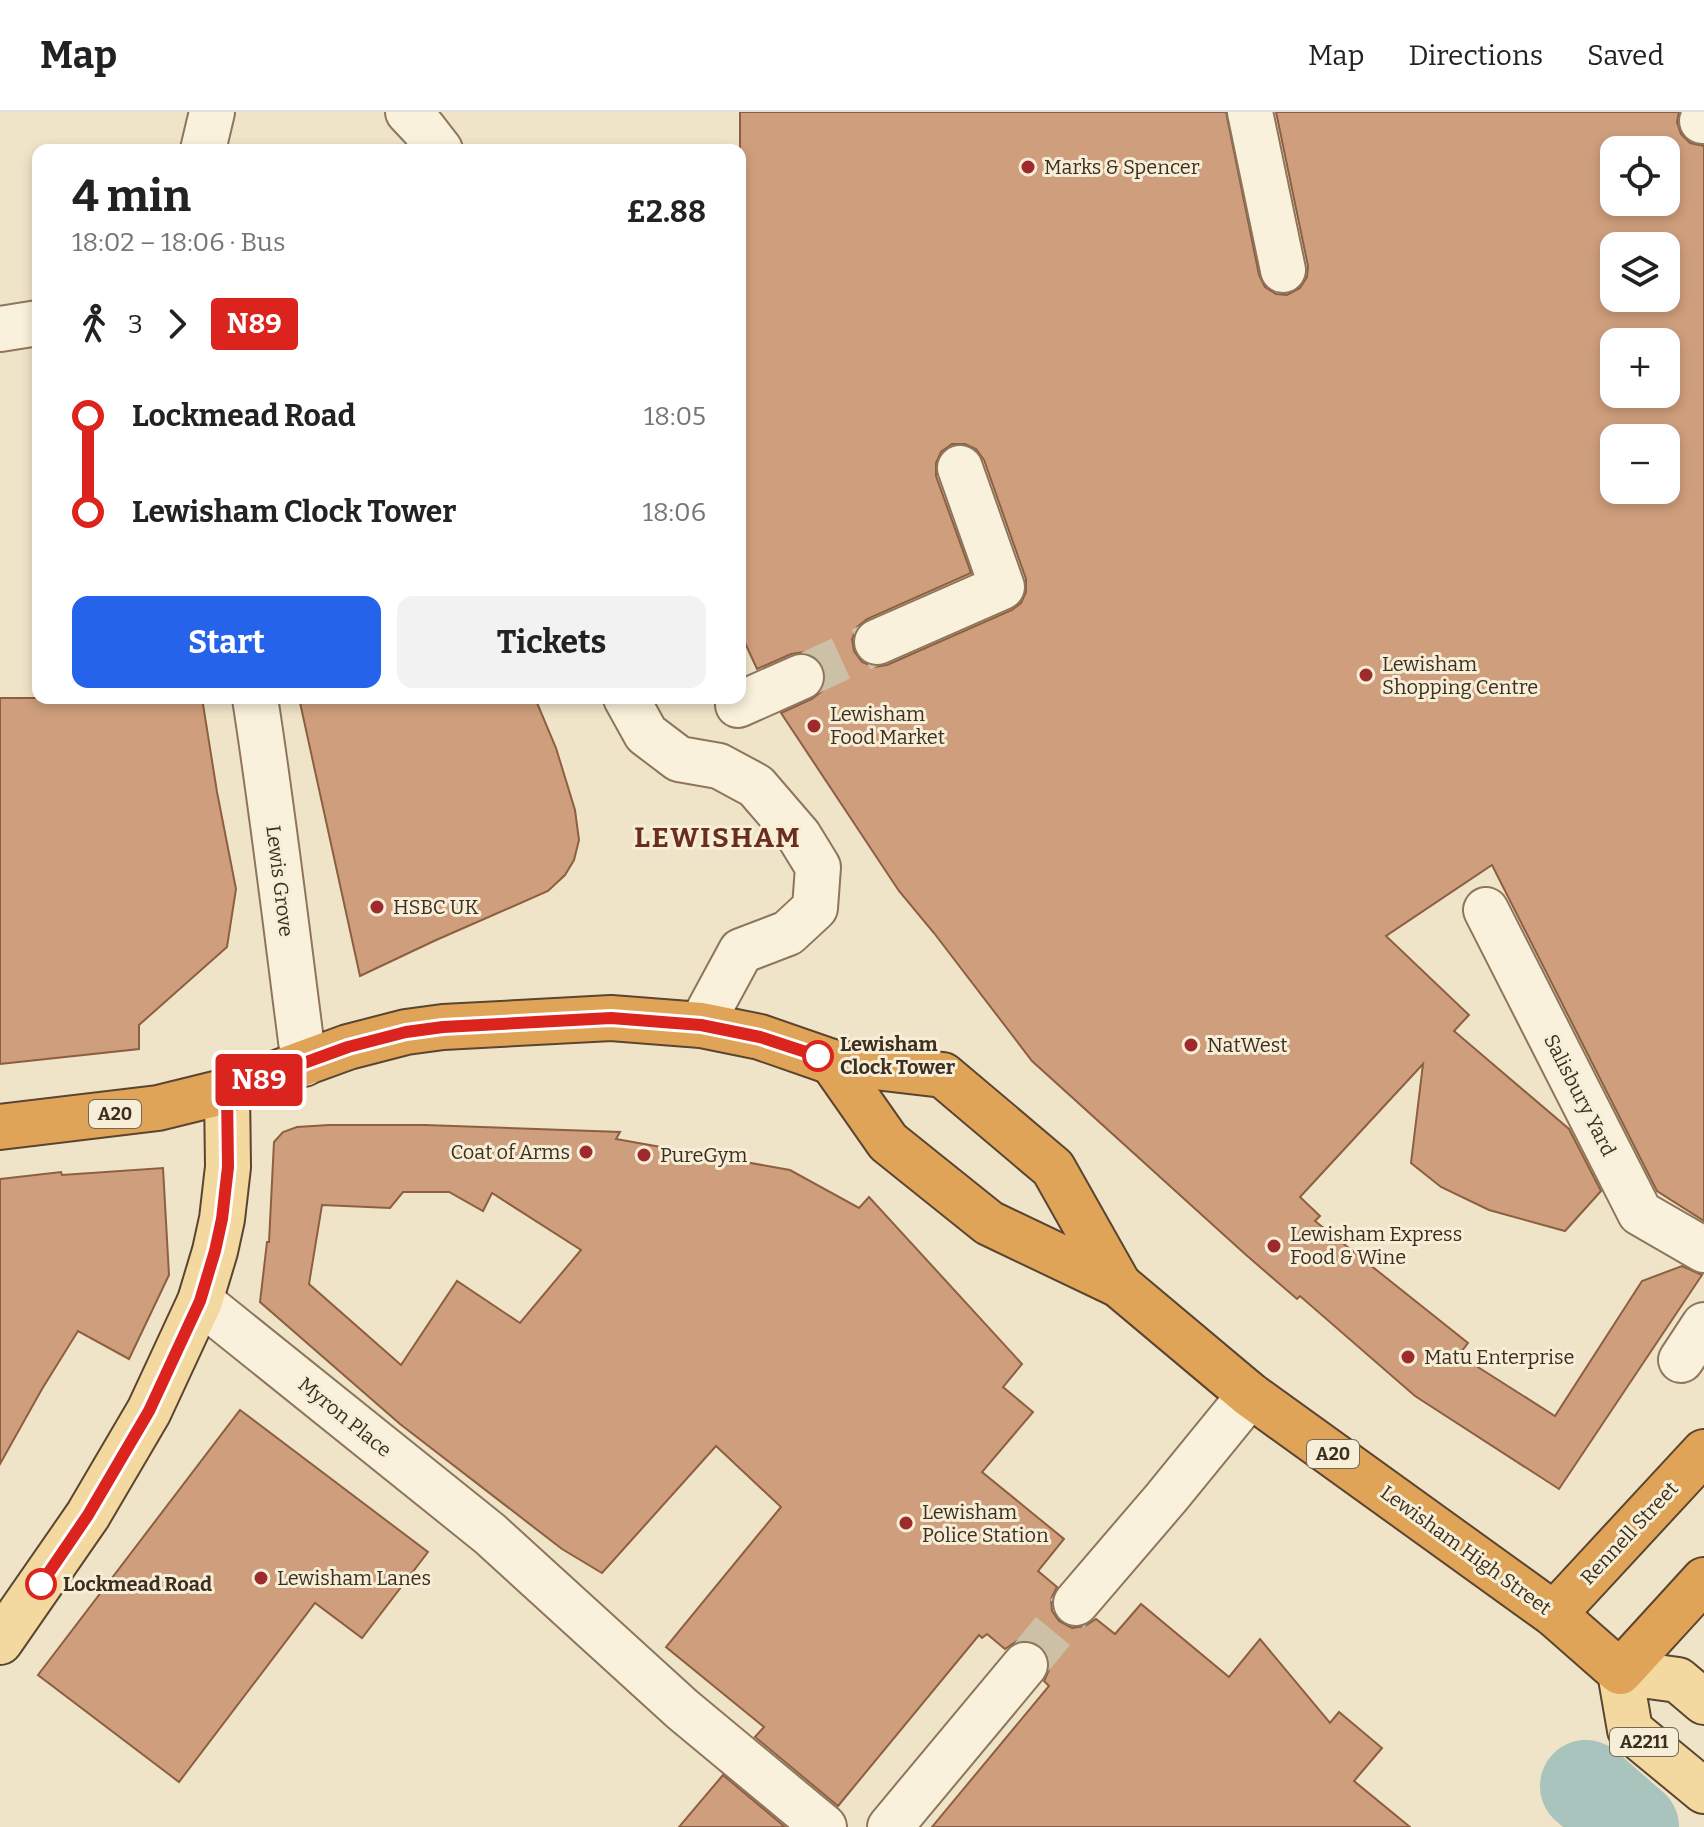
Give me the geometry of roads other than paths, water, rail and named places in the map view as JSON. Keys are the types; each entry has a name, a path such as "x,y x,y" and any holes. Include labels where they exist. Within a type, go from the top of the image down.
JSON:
{"highway":[{"name":"Lewisham High Street","path":"304,1064 348,1047 406,1032 443,1027 611,1018 701,1025 760,1037 832,1062 943,1075 1053,1168 1119,1285"},
{"name":"Lewisham High Street","path":"832,1062 888,1142 989,1223 1119,1285 1250,1395 1554,1614 1620,1672"},
{"name":"A20","path":"0,1127 158,1108 227,1091 304,1064"},
{"name":"Rennell Street","path":"1554,1614 1704,1452"},
{"path":"1620,1672 1704,1580"}],"main road":[{"path":"0,1642 88,1515 149,1411 200,1301 222,1219 228,1167 227,1091"},
{"path":"1620,1672 1678,1680 1704,1702"},
{"name":"A2211","path":"1620,1672 1630,1730 1704,1791"}],"street":[{"path":"204,144 212,112"},
{"path":"408,112 435,144"},
{"path":"1250,112 1283,270"},
{"path":"0,329 32,324"},
{"path":"877,642 1002,587 960,468"},
{"path":"746,701 801,677"},
{"name":"Lewis Grove","path":"256,704 304,1064"},
{"path":"629,704 646,734 679,759 719,766 756,786 799,836 818,867 815,908 788,933 741,951 701,1025"},
{"name":"Salisbury Yard","path":"1486,910 1640,1213 1704,1250"},
{"name":"Myron Place","path":"200,1301 490,1534 682,1709 824,1827"},
{"path":"1076,1603 1250,1395"},
{"path":"890,1827 1025,1665"}],"waterway":[{"path":"1586,1786 1633,1827"}],"tunnel":[{"path":"801,677 877,642"},
{"path":"1025,1665 1076,1603"}],"place":[{"name":"Marks & Spencer","path":"1028,167"},
{"name":"Lewisham Shopping Centre","path":"1366,675"},
{"name":"Lewisham Food Market","path":"814,726"},
{"name":"HSBC UK","path":"377,907"},
{"name":"NatWest","path":"1191,1045"},
{"name":"Lewisham Clock Tower","path":"818,1056"},
{"name":"Coat of Arms","path":"586,1152"},
{"name":"PureGym","path":"644,1155"},
{"name":"Lewisham Express Food & Wine","path":"1274,1246"},
{"name":"Matu Enterprise","path":"1408,1357"},
{"name":"Lewisham Police Station","path":"906,1523"},
{"name":"Lewisham Lanes","path":"261,1578"},
{"name":"Lockmead Road","path":"41,1584"}],"district":[{"name":"LEWISHAM","path":"718,837"}]}
